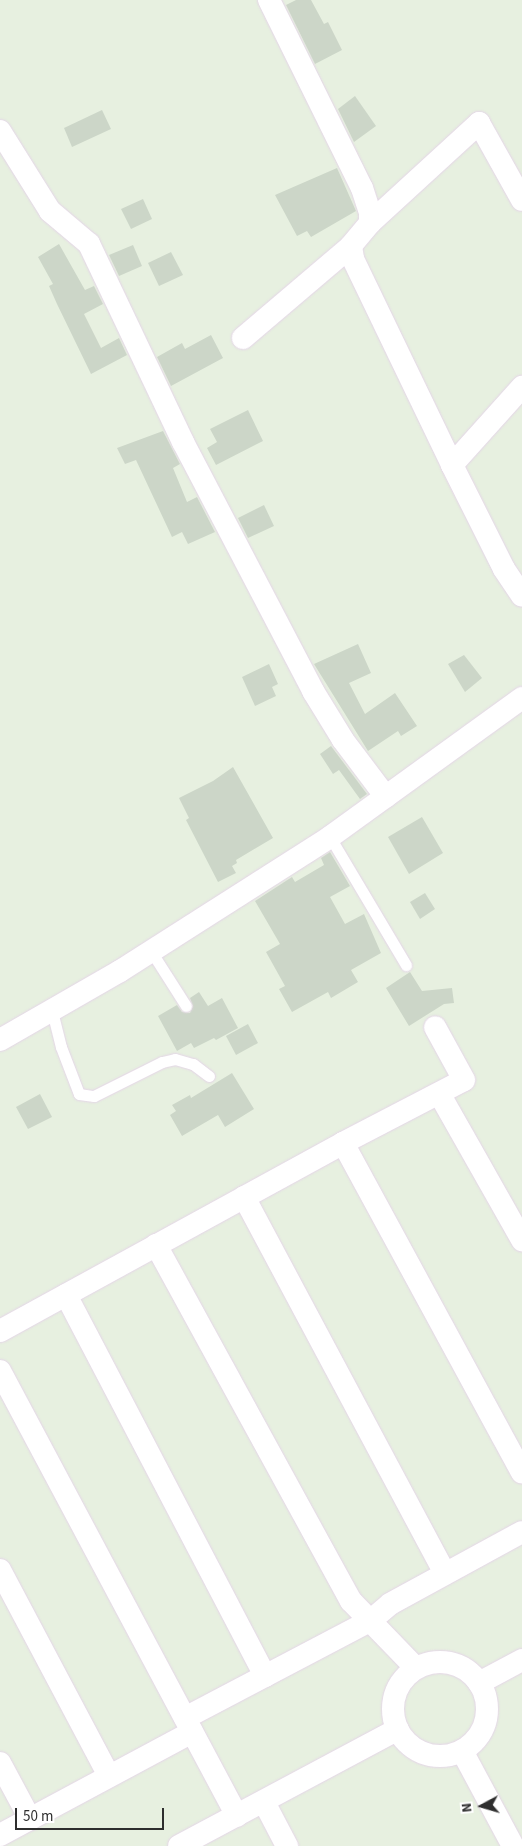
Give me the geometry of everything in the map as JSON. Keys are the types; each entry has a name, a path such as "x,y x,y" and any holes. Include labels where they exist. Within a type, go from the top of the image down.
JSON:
{"street":[{"path":"269,0 362,188 370,223"},
{"path":"243,338 351,246 370,223 479,123 522,200"},
{"path":"0,131 50,211 89,244 183,442 313,692 343,740 386,797"},
{"path":"351,246 353,259 452,465 504,569 522,596"},
{"path":"452,465 522,386"},
{"path":"0,1040 151,951 330,837 522,698"},
{"path":"0,1331 343,1143 440,1096 464,1080 435,1027"},
{"path":"440,1096 522,1240"},
{"path":"343,1143 522,1472"},
{"path":"244,1197 445,1574"},
{"path":"156,1245 351,1601 416,1668"},
{"path":"66,1295 265,1676"},
{"path":"0,1371 237,1816"},
{"path":"0,1835 109,1776 265,1676 370,1621 390,1604 522,1532"},
{"path":"0,1570 109,1776"},
{"path":"479,1683 522,1660"},
{"path":"447,1661 462,1666 479,1683 488,1704 487,1720 480,1735 462,1751 440,1757 425,1754 412,1747 398,1728 393,1706 396,1691 404,1677 416,1668 431,1662 447,1661"},
{"path":"179,1846 264,1802 398,1728"},
{"path":"462,1751 513,1846"},
{"path":"0,1763 30,1819"},
{"path":"264,1802 287,1846"}],"lane":[{"path":"330,837 406,965"},
{"path":"151,951 186,1006"},
{"path":"52,1011 60,1047 79,1094 94,1096 162,1062 175,1060 193,1064 209,1076"}],"building":[{"path":"296,0 311,0 324,24 328,22 342,50 315,64 286,5"},
{"path":"355,96 376,126 354,142 338,109"},
{"path":"102,110 111,129 72,147 64,128"},
{"path":"337,168 356,211 311,237 307,231 297,236 275,195"},
{"path":"143,199 152,219 131,229 121,209"},
{"path":"59,244 85,290 94,286 103,304 84,314 101,348 119,338 127,355 91,374 49,286 53,284 38,257"},
{"path":"133,245 142,266 119,276 109,255"},
{"path":"171,252 183,275 159,286 148,263"},
{"path":"211,335 223,358 171,386 157,357 182,343 185,349"},
{"path":"248,410 263,441 216,465 207,448 217,442 210,429"},
{"path":"163,431 180,464 173,468 187,502 197,497 215,532 188,544 182,532 172,537 136,460 125,464 117,448"},
{"path":"264,505 274,526 248,538 238,518"},
{"path":"358,644 371,673 349,683 365,714 395,693 417,726 401,736 398,731 368,751 314,664"},
{"path":"464,655 482,678 465,692 448,664"},
{"path":"269,664 278,684 272,687 276,696 255,706 242,677"},
{"path":"331,746 367,794 360,799 339,770 333,774 320,754"},
{"path":"233,767 273,838 236,860 237,863 232,866 236,873 218,882 186,820 189,818 179,798 213,781"},
{"path":"422,817 443,853 409,874 388,837"},
{"path":"330,852 350,886 330,897 345,924 364,914 381,953 351,970 358,982 331,998 328,992 292,1012 279,989 285,986 266,952 280,944 255,901 292,877 295,882 324,865 321,858"},
{"path":"425,893 435,909 420,919 410,902"},
{"path":"410,972 422,991 452,988 454,1003 444,1004 409,1026 386,988"},
{"path":"199,992 208,1006 222,998 238,1028 216,1040 214,1038 194,1048 191,1043 177,1051 158,1016 177,1005 182,1012 190,1013 193,1006 190,998"},
{"path":"248,1024 258,1043 236,1055 226,1036"},
{"path":"232,1073 254,1109 225,1127 218,1115 182,1136 170,1115 176,1111 172,1105 190,1095 191,1098"},
{"path":"40,1094 52,1117 28,1129 16,1107"}]}
